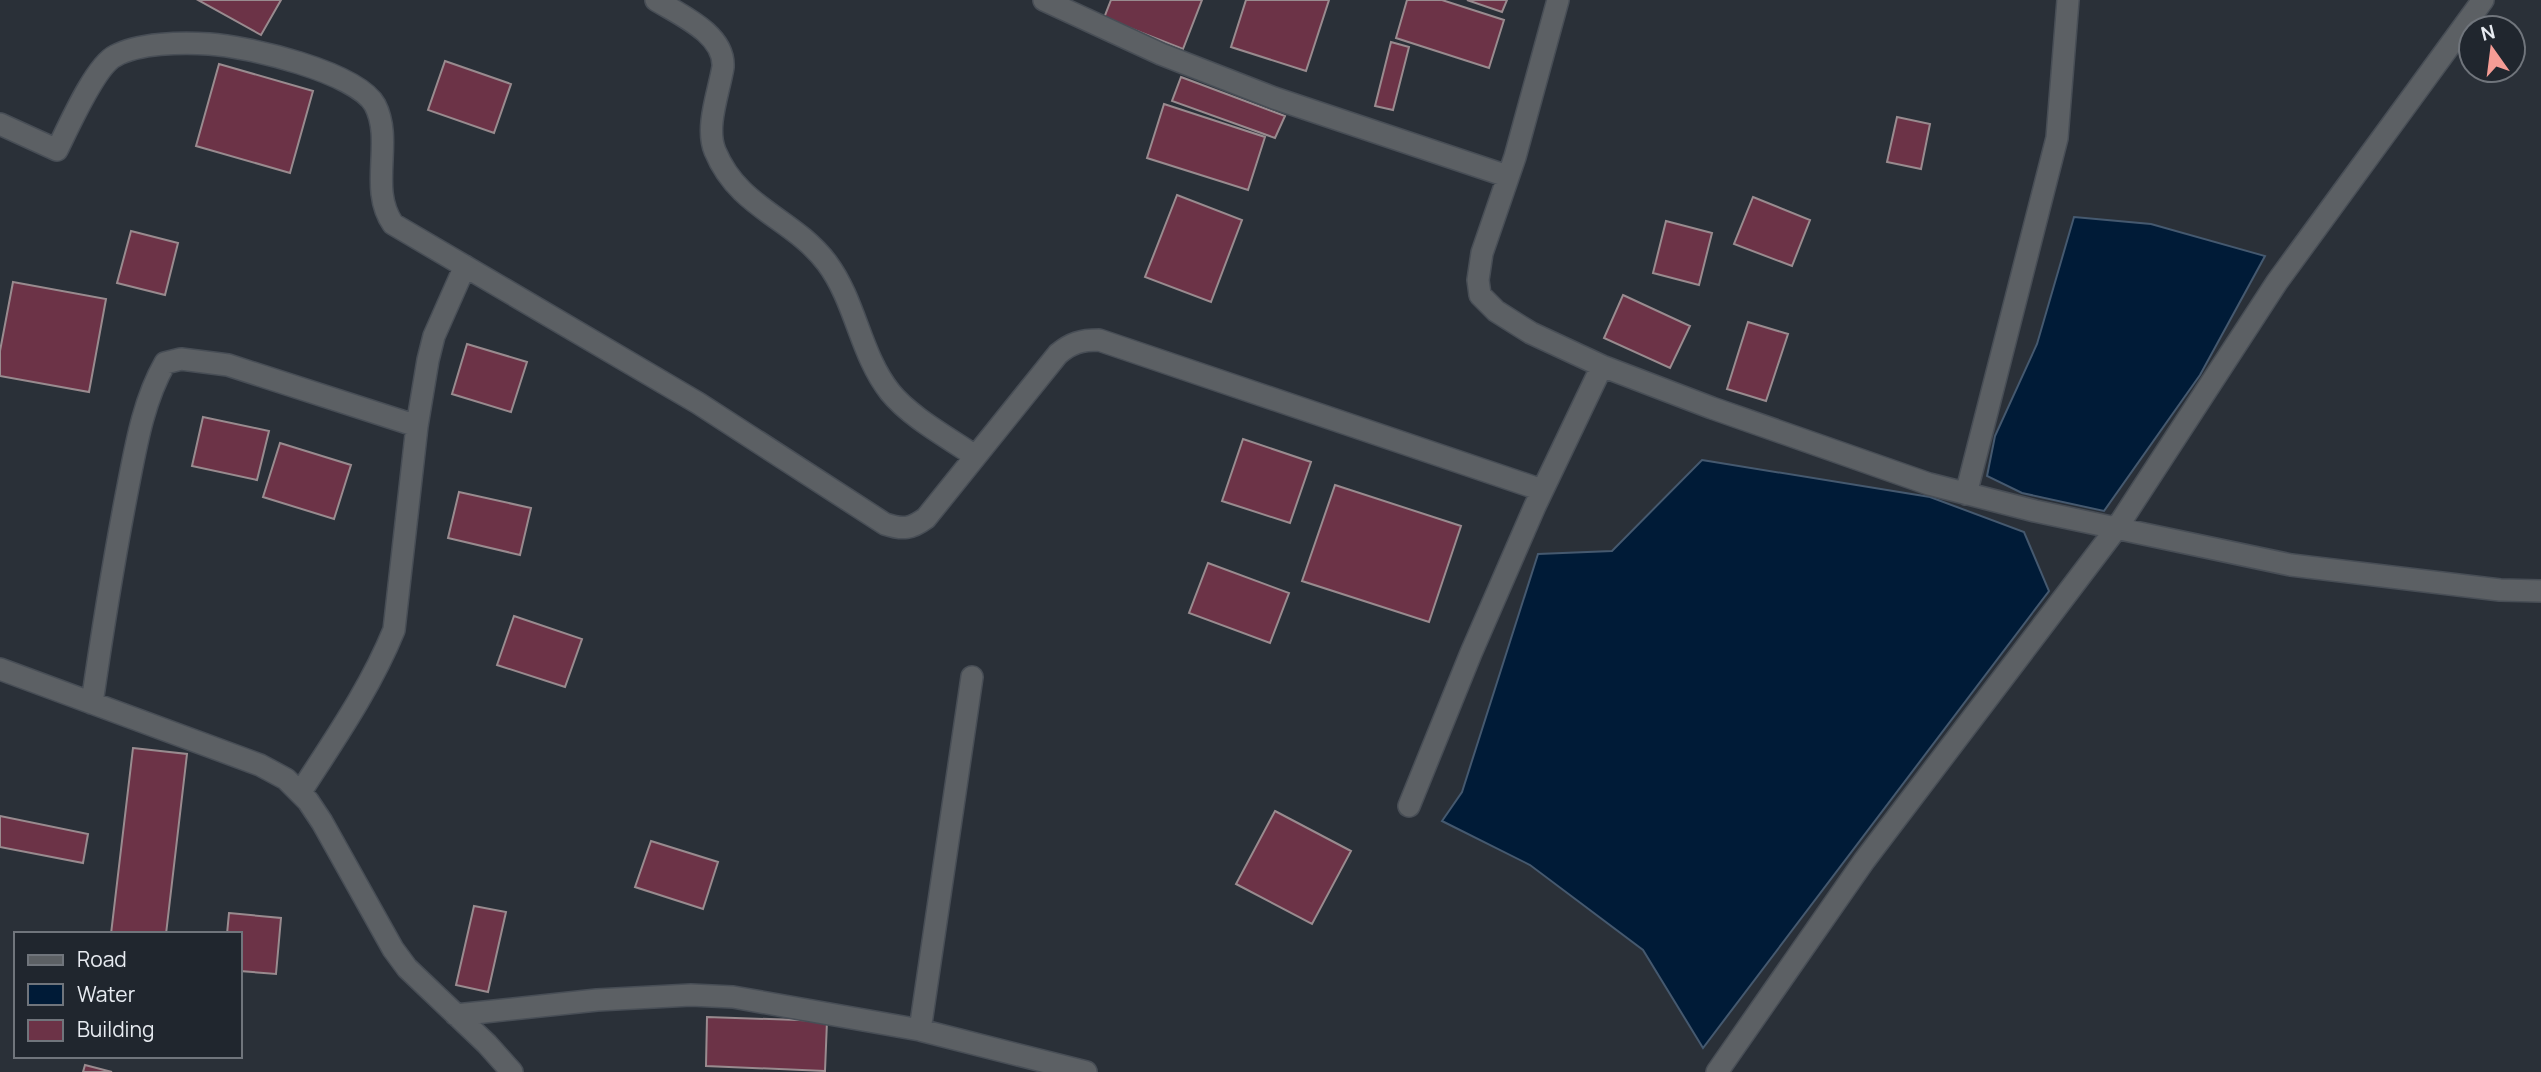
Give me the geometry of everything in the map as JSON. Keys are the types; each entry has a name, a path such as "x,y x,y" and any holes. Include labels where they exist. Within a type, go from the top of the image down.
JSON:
{"street":[{"path":"656,0 708,34 720,48 723,66 712,139 729,179 753,203 812,246 827,263 844,289 877,371 890,392 904,406 975,456"},
{"path":"1044,0 1161,54 1274,98 1507,176"},
{"path":"1558,0 1515,157 1482,253 1478,280 1480,295 1496,311 1531,333 1602,366 1929,484 1966,494 2116,529 2291,565 2500,590 2541,591"},
{"path":"1966,494 2057,138 2068,0"},
{"path":"1717,1072 1864,861 2116,529 2277,282 2483,0"},
{"path":"0,124 57,150 106,62 116,55 143,48 170,44 211,44 316,67 365,93 375,106 382,143 383,203 393,224 698,404 885,524 901,530 914,527 926,518 1058,354 1068,345 1083,340 1099,340 1542,490"},
{"path":"300,793 362,698 386,652 394,630 417,426 434,336 465,266"},
{"path":"92,703 107,592 133,463 153,384 165,363 181,359 228,365 417,426"},
{"path":"1409,806 1471,653 1542,490 1602,366"},
{"path":"0,669 260,765 286,779 322,822 393,949 407,968 487,1044 512,1072"},
{"path":"920,1030 972,677"},
{"path":"456,1015 597,1000 691,995 766,1002 920,1030 1086,1072"}],"water":[{"path":"2074,217 2151,224 2265,256 2200,375 2104,511 2022,493 1987,476 1995,436 2037,344"},
{"path":"1702,460 1930,497 2024,532 2049,591 1703,1048 1643,950 1530,865 1442,821 1462,792 1538,554 1612,551"}],"building":[{"path":"198,0 281,0 261,35"},
{"path":"1111,0 1202,0 1183,49 1104,18"},
{"path":"1246,0 1329,0 1306,71 1231,47"},
{"path":"1407,0 1442,0 1504,20 1489,68 1396,38"},
{"path":"1467,0 1507,0 1502,12"},
{"path":"1391,42 1409,47 1393,110 1375,106"},
{"path":"445,61 511,84 494,133 428,110"},
{"path":"219,64 313,91 290,173 196,146"},
{"path":"1181,77 1285,116 1275,138 1172,101"},
{"path":"1164,104 1265,137 1248,190 1147,158"},
{"path":"1897,117 1930,124 1921,169 1887,162"},
{"path":"1177,195 1242,220 1211,302 1145,277"},
{"path":"1753,197 1810,220 1792,266 1734,244"},
{"path":"1666,221 1712,233 1699,285 1653,273"},
{"path":"131,231 178,243 165,295 117,283"},
{"path":"13,282 106,299 89,392 0,376 0,351"},
{"path":"1623,295 1690,326 1670,368 1604,338"},
{"path":"1748,322 1788,334 1766,401 1727,389"},
{"path":"467,344 527,362 511,412 452,394"},
{"path":"203,417 269,431 257,480 192,466"},
{"path":"1243,439 1311,462 1290,523 1222,501"},
{"path":"280,443 351,465 334,519 263,497"},
{"path":"1335,485 1461,526 1429,622 1302,581"},
{"path":"459,492 531,508 520,555 448,538"},
{"path":"1208,563 1289,593 1270,643 1189,613"},
{"path":"514,616 582,639 565,687 497,665"},
{"path":"133,748 187,754 166,932 111,932"},
{"path":"1275,811 1351,851 1312,924 1236,884"},
{"path":"0,816 88,834 83,863 0,847"},
{"path":"651,841 718,862 703,909 635,887"},
{"path":"474,906 506,912 488,992 456,985"},
{"path":"229,913 281,918 276,974 242,971 242,932 227,932"},
{"path":"707,1017 827,1021 825,1071 706,1066"},
{"path":"85,1065 112,1072 83,1072"}]}
